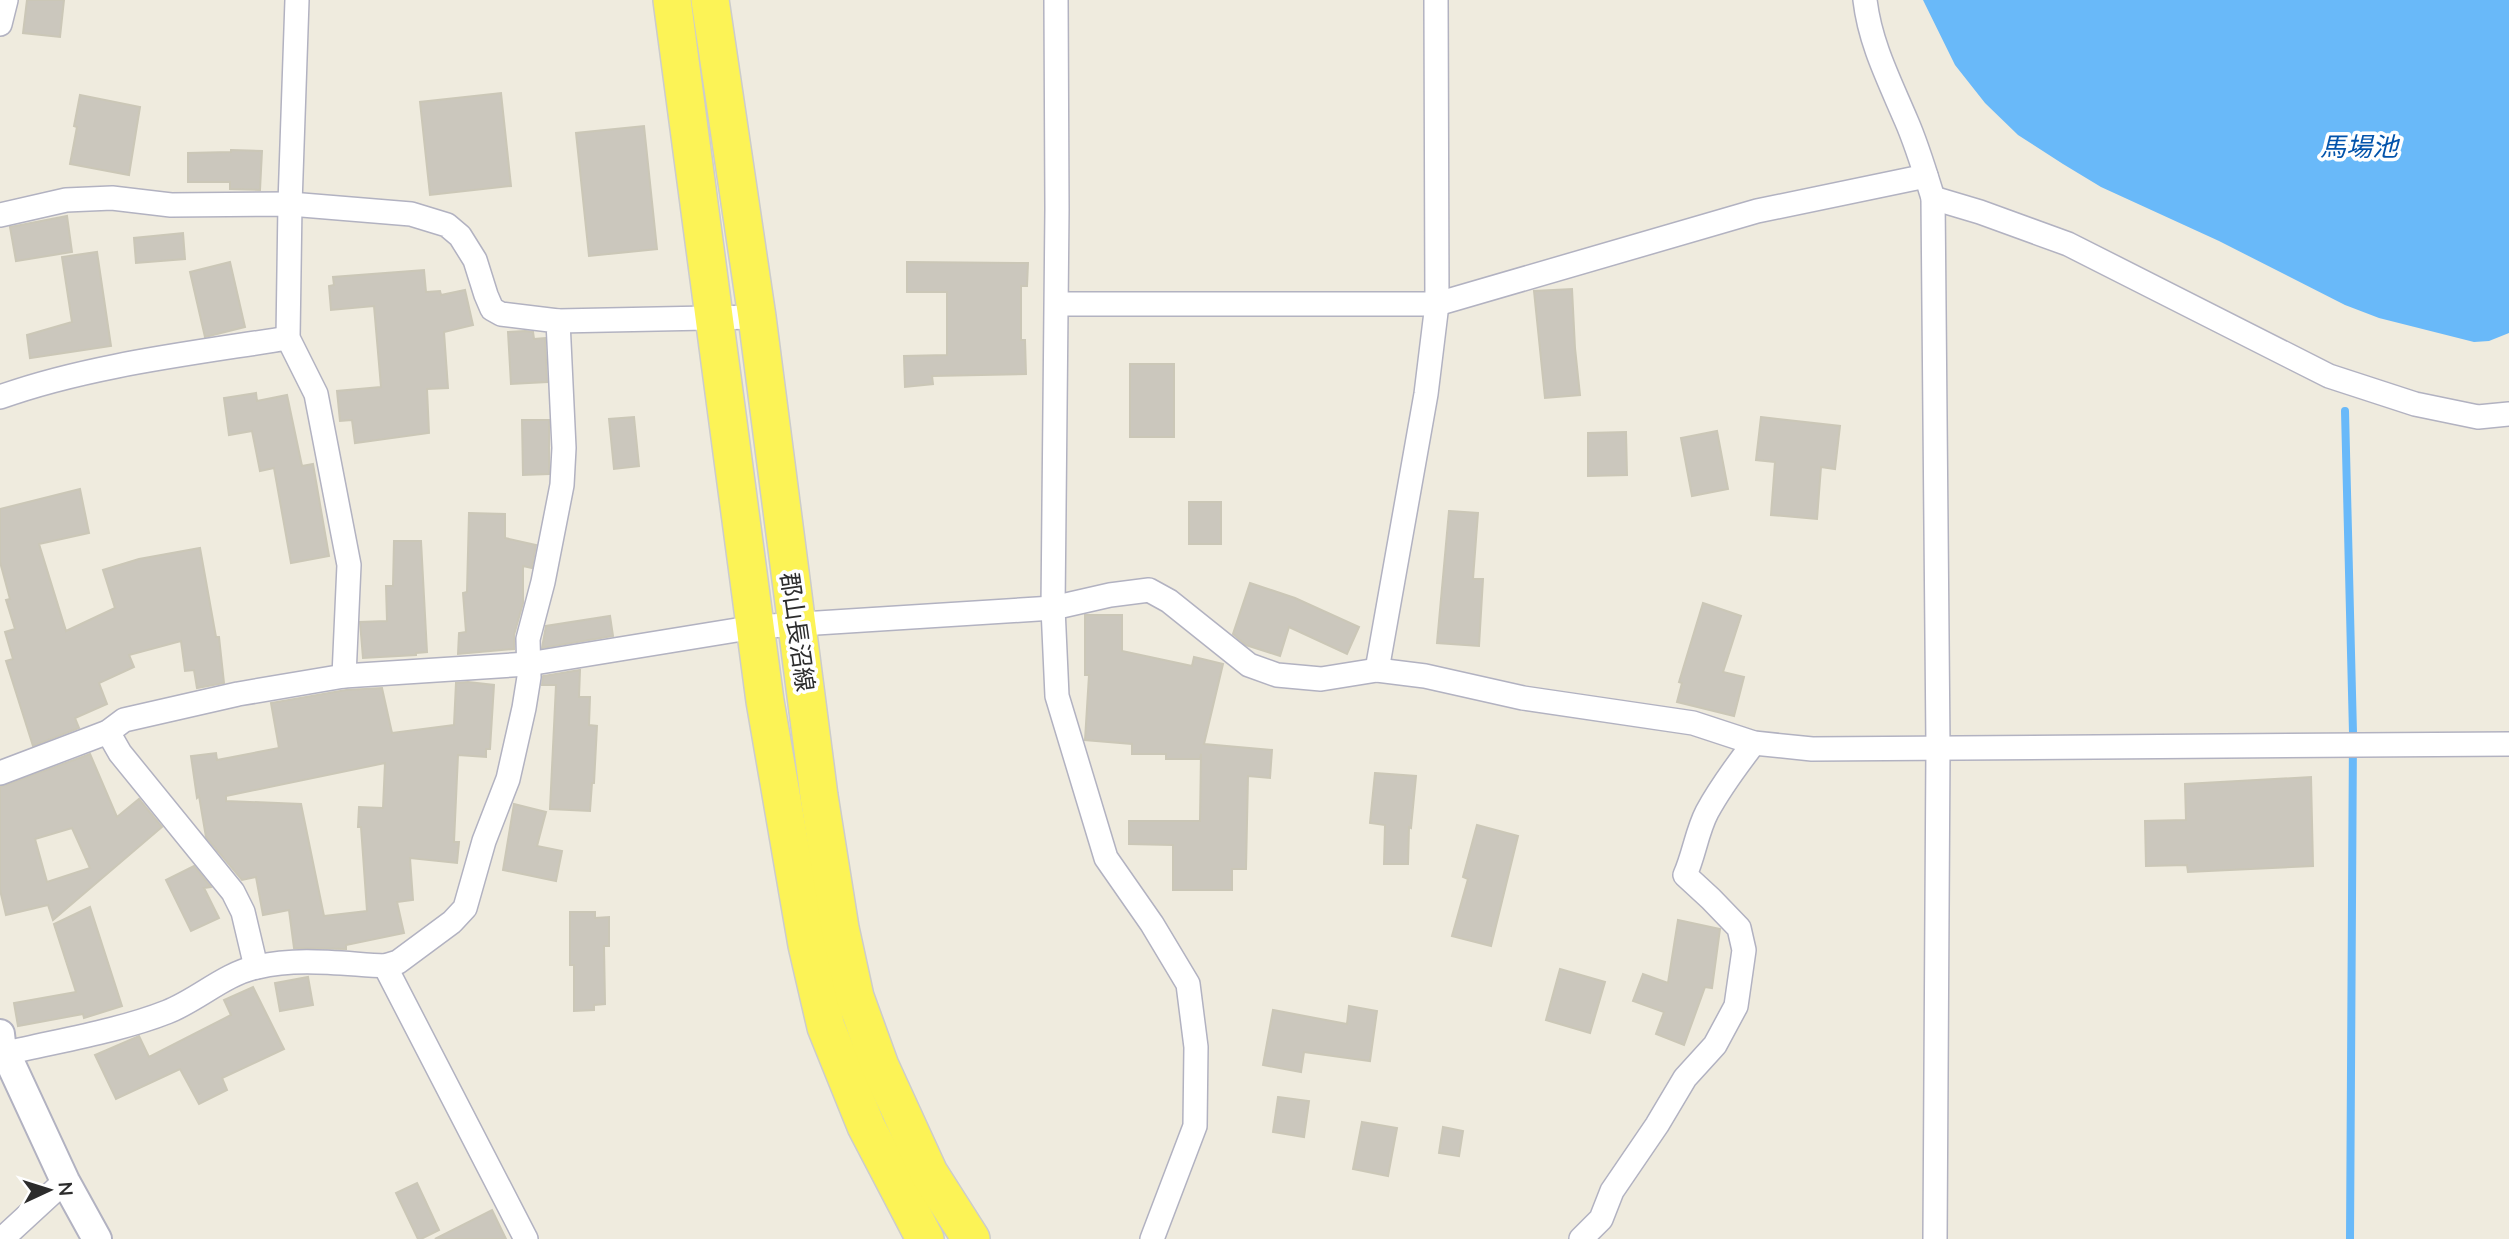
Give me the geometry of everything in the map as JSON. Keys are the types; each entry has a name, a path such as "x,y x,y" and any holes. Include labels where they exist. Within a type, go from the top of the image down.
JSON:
{"main road":[{"name":"郡山長沼線","path":"672,0 765,701 807,945 826,1027 866,1126 925,1239"},
{"name":"郡山長沼線","path":"710,0 757,317 819,796 840,928 855,997 901,1117 929,1173 971,1239"}],"street":[{"path":"0,24 6,0"},
{"path":"297,0 288,338 316,394 349,565 344,676"},
{"path":"1056,0 1057,304 1053,608 1057,696 1106,858 1152,924 1188,984 1196,1047 1195,1126 1153,1239"},
{"path":"1377,670 1426,394 1437,304 1436,0"},
{"path":"1866,0 1874,41 1886,77 1907,120 1933,198 1938,746 1935,1239"},
{"path":"1057,304 1437,304 1757,211 1926,176"},
{"path":"0,215 86,198 171,205 290,204 411,214 447,225 460,236 475,260 492,309 501,314 558,321 757,317"},
{"path":"1933,198 2068,244 2329,376 2415,404 2478,417 2509,415"},
{"path":"97,1239 65,1181 2,1044 157,1016 182,1006 230,977 257,967 296,962 385,966 398,962 452,922 465,908 484,841 508,779 529,677 528,639 543,582 562,485 564,448 558,321"},
{"path":"0,397 31,386 158,359 288,338"},
{"path":"0,773 108,732 124,720 238,694 344,676 528,664 755,627 1053,608 1110,595 1149,590 1170,601 1249,665 1277,675 1321,679 1377,670 1425,676 1523,698 1693,723 1754,743 1812,749 2509,744"},
{"path":"108,732 120,753 233,892 243,912 257,967"},
{"path":"1581,1239 1601,1219 1612,1191 1685,1078 1715,1045 1736,1006 1744,950 1739,929 1685,875 1706,814 1754,743"},
{"path":"385,966 526,1239"},
{"path":"2,1239 65,1181"}],"water":[{"name":"馬場池","path":"1923,0 2509,0 2509,333 2489,341 2474,342 2379,318 2345,305 2219,241 2101,187 2018,135 1985,103 1955,65"}],"building":[{"path":"27,0 64,0 60,37 23,33"},
{"path":"501,93 511,186 430,195 420,102"},
{"path":"80,95 140,107 129,175 70,164"},
{"path":"644,126 657,249 589,256 576,133"},
{"path":"262,151 260,190 230,189 230,182 188,182 188,153"},
{"path":"67,216 72,252 16,261 10,227"},
{"path":"183,233 185,259 136,263 134,238"},
{"path":"97,252 111,346 30,358 27,335 72,322 62,257"},
{"path":"230,262 245,327 205,337 190,272"},
{"path":"907,262 1028,263 1027,286 1021,286 1021,340 1025,340 1026,374 932,376 933,384 905,387 904,356 947,355 947,292 907,292"},
{"path":"424,270 426,292 440,291 441,295 465,290 473,325 444,332 448,388 427,389 429,433 355,443 352,420 340,421 337,391 381,387 374,306 331,310 329,286 334,285 333,277"},
{"path":"1572,289 1580,395 1545,398 1534,291"},
{"path":"508,332 533,332 534,339 545,338 547,382 511,384"},
{"path":"1130,364 1174,364 1174,437 1130,437"},
{"path":"256,393 257,401 287,395 302,466 313,464 329,556 291,563 274,468 260,471 252,431 229,435 224,398"},
{"path":"634,417 639,466 614,469 609,419"},
{"path":"1761,417 1840,426 1835,469 1821,467 1817,519 1771,515 1775,462 1756,460"},
{"path":"522,420 549,420 549,474 523,475"},
{"path":"1717,431 1728,489 1692,496 1681,438"},
{"path":"1626,432 1627,475 1588,476 1588,433"},
{"path":"80,489 89,533 39,544 66,631 115,608 103,570 139,559 200,548 216,637 219,637 224,683 197,688 194,670 185,671 181,641 129,655 134,667 99,683 107,704 75,718 79,728 33,746 6,661 13,659 5,632 15,629 6,600 10,599 0,562 0,509"},
{"path":"1189,502 1221,502 1221,544 1189,544"},
{"path":"1449,511 1478,513 1473,579 1483,579 1479,646 1437,643"},
{"path":"469,513 505,514 505,538 536,545 532,568 523,566 523,603 514,635 514,649 458,654 459,633 466,632 463,593 467,592"},
{"path":"394,541 421,541 427,652 363,658 360,622 387,621 386,586 393,586"},
{"path":"1250,583 1295,598 1359,627 1347,654 1289,627 1280,656 1246,645 1233,634"},
{"path":"1703,603 1741,616 1723,672 1744,677 1734,716 1677,702 1682,683 1679,682"},
{"path":"1085,615 1122,615 1122,651 1192,666 1194,657 1223,664 1204,744 1272,750 1270,778 1248,776 1246,869 1232,869 1232,890 1173,890 1173,845 1129,844 1129,821 1200,821 1201,754 1200,759 1166,759 1166,754 1132,754 1132,744 1085,740 1089,675 1085,675"},
{"path":"610,616 613,636 542,648 546,626"},
{"path":"580,670 579,697 590,697 589,725 597,726 590,811 550,809 556,685 542,685 543,676"},
{"path":"456,683 494,685 490,749 486,749 486,757 458,755 454,842 459,842 457,863 410,858 413,900 397,902 404,933 346,945 346,949 294,948 289,910 263,915 256,877 242,880 206,837 191,756 216,753 217,760 279,748 271,703 346,690 382,688 392,733 454,725","holes":["385,763 383,808 359,807 358,827 361,827 367,911 324,916 301,804 226,801 226,796"]},
{"path":"90,754 117,817 139,799 162,827 53,920 48,905 6,915 0,890 0,787","holes":["72,828 90,868 47,882 35,839"]},
{"path":"1375,773 1416,776 1411,828 1409,827 1408,864 1384,864 1385,825 1370,823"},
{"path":"2311,777 2313,866 2188,872 2187,865 2146,866 2145,821 2186,820 2185,784"},
{"path":"514,804 546,812 537,846 562,851 556,881 503,870"},
{"path":"1477,825 1518,836 1491,946 1452,936 1468,879 1463,877"},
{"path":"194,866 211,887 204,888 219,918 191,931 166,880"},
{"path":"90,907 122,1006 84,1018 83,1014 18,1026 14,1003 76,992 54,924"},
{"path":"570,912 595,912 595,918 609,917 609,946 604,946 605,1004 594,1005 594,1010 574,1011 574,965 570,965"},
{"path":"1678,920 1720,929 1712,988 1705,987 1684,1045 1656,1034 1664,1012 1633,1001 1643,974 1668,983"},
{"path":"1560,969 1605,982 1590,1033 1546,1020"},
{"path":"308,977 313,1005 280,1011 275,983"},
{"path":"253,987 284,1049 222,1078 227,1090 199,1104 180,1069 116,1099 95,1055 139,1036 149,1057 231,1015 224,1000"},
{"path":"1349,1006 1377,1011 1370,1061 1304,1052 1301,1072 1263,1065 1273,1010 1347,1024"},
{"path":"1278,1097 1309,1101 1304,1137 1273,1132"},
{"path":"1362,1122 1397,1128 1388,1176 1353,1169"},
{"path":"1443,1127 1463,1131 1459,1156 1439,1153"},
{"path":"417,1183 439,1230 421,1239 418,1239 396,1193"},
{"path":"492,1210 506,1239 435,1239"}],"waterway":[{"path":"2345,411 2353,733 2350,1239"}]}
